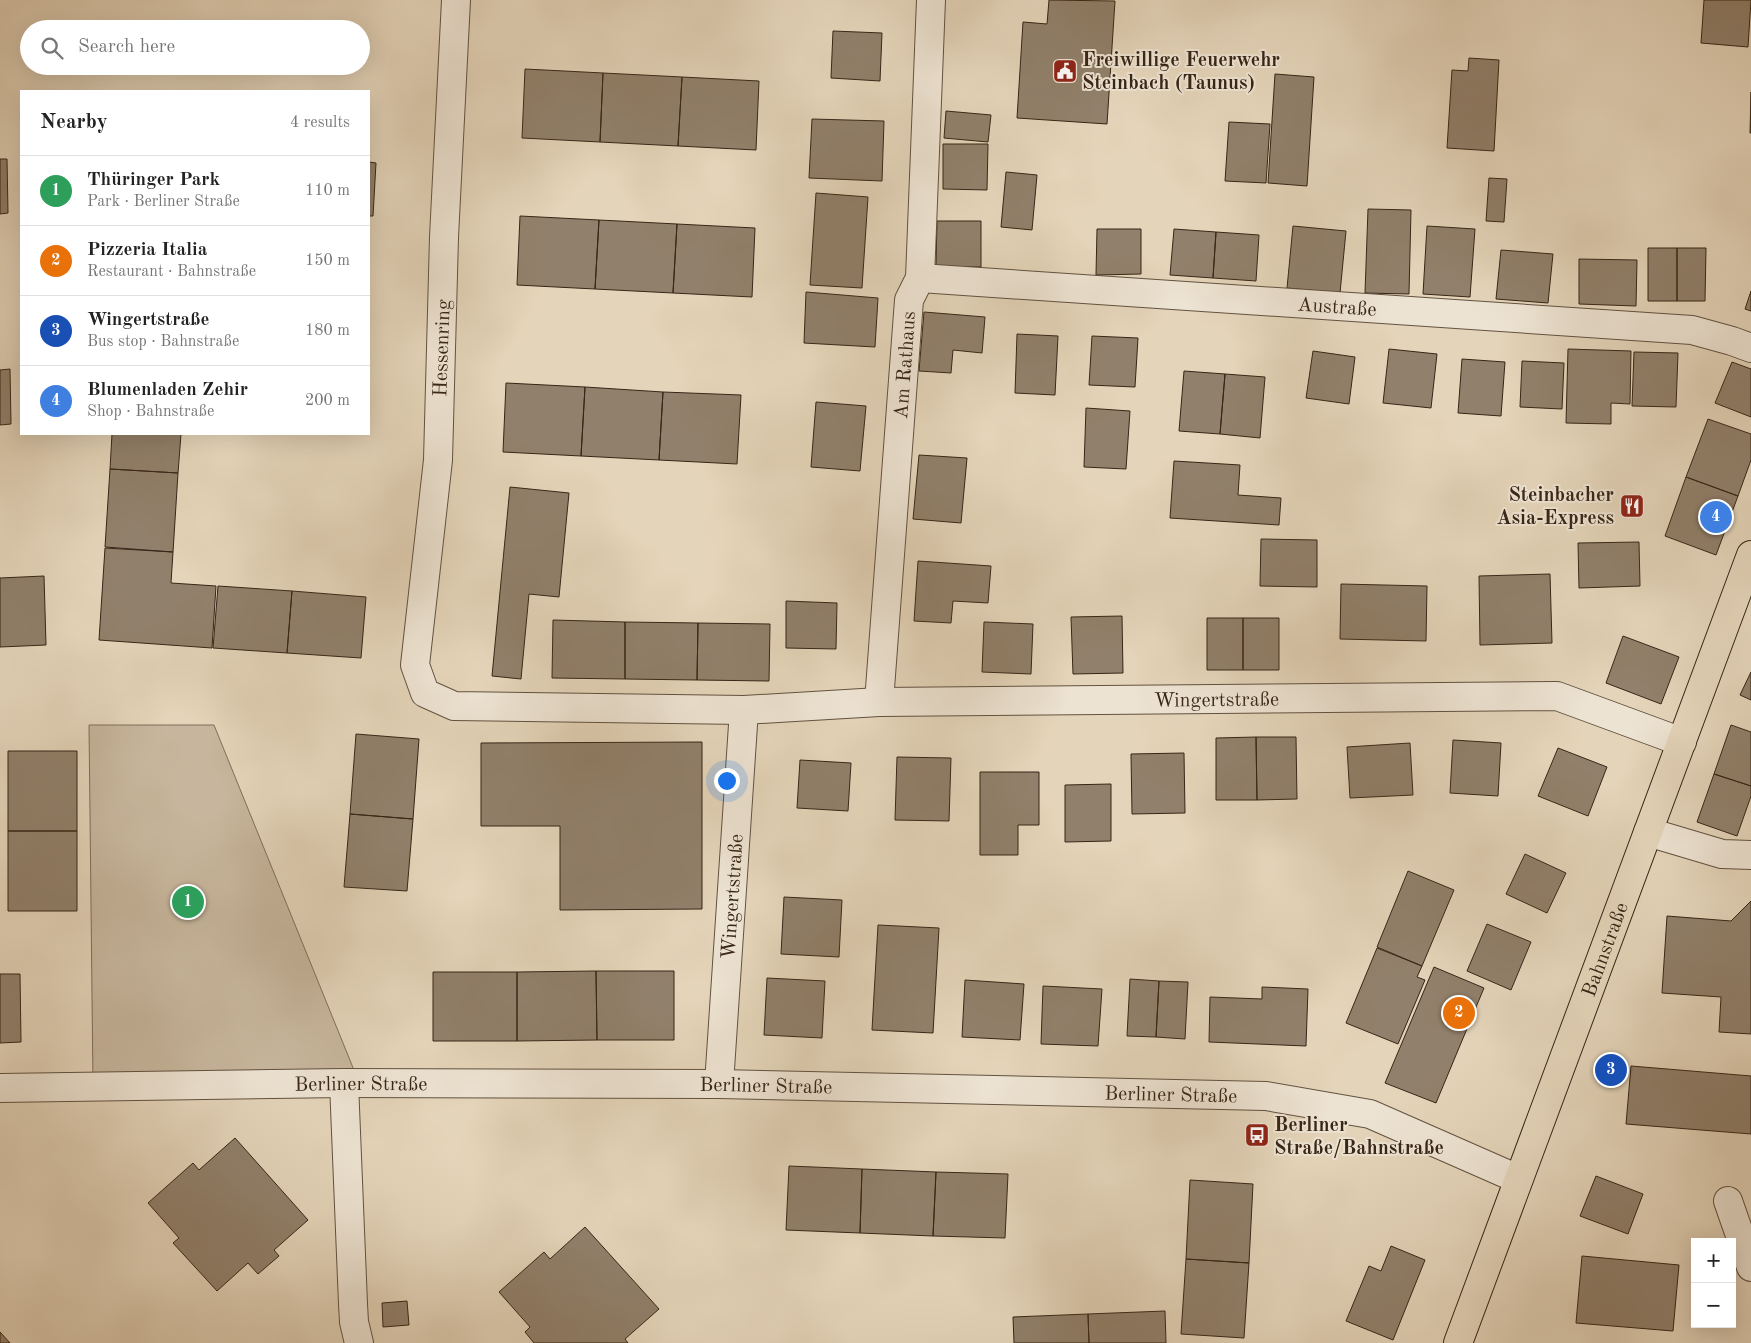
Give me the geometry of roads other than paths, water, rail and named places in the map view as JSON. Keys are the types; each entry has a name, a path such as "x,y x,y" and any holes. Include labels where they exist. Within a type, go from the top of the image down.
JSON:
{"main road":[{"name":"Bahnstraße","path":"1458,1343 1751,555"}],"street":[{"name":"Hessenring","path":"424,693 415,665 438,460 444,237 456,0"},
{"name":"Am Rathaus","path":"879,702 909,300 920,278 931,0"},
{"name":"Austraße","path":"920,278 1692,330 1751,348"},
{"name":"Wingertstraße","path":"424,693 454,706 744,710 879,702 1557,696 1682,742"},
{"name":"Wingertstraße","path":"719,1084 744,710"},
{"path":"1648,832 1722,854 1751,855"},
{"name":"Berliner Straße","path":"0,1088 344,1083 719,1084 1266,1096 1370,1114 1518,1179"},
{"path":"344,1083 354,1322 359,1343"},
{"path":"1728,1201 1751,1267"}],"place":[{"name":"Freiwillige Feuerwehr Steinbach (Taunus)","path":"1065,71"},
{"name":"Steinbacher Asia-Express","path":"1632,506"},
{"name":"Blumenladen Zehir","path":"1716,517"},
{"name":"Thüringer Park","path":"188,902"},
{"name":"Pizzeria Italia","path":"1459,1013"},
{"name":"Wingertstraße","path":"1611,1070"},
{"name":"Berliner Straße/Bahnstraße","path":"1257,1135"}]}
